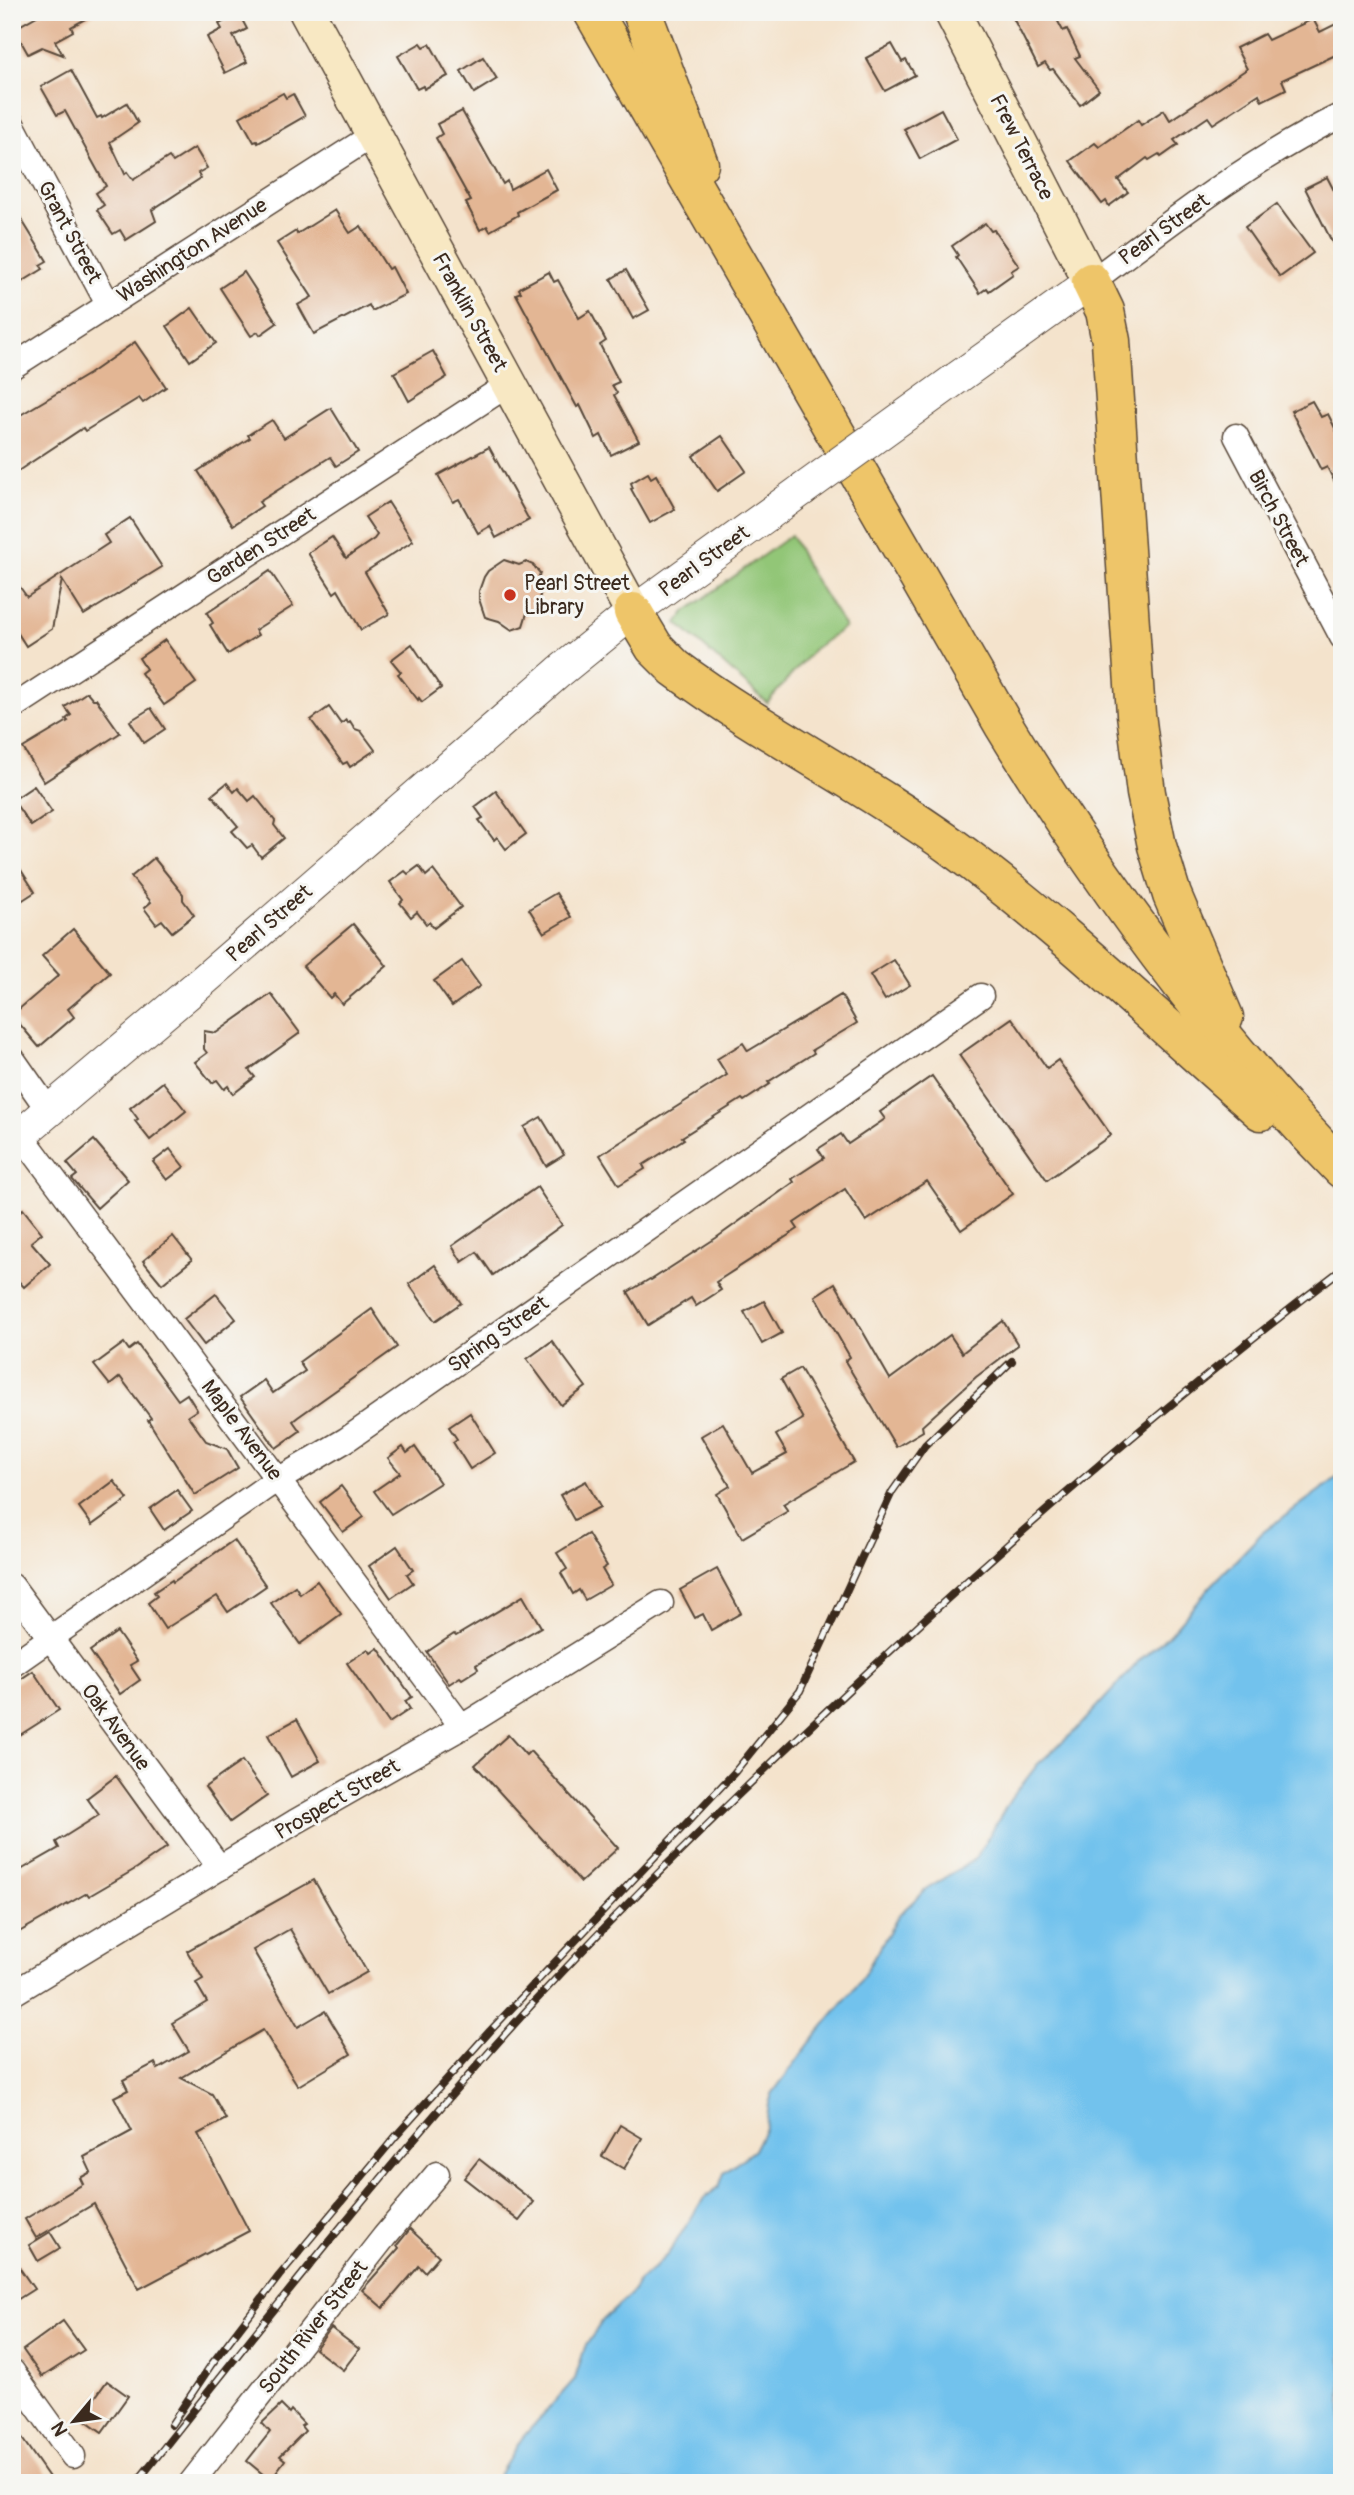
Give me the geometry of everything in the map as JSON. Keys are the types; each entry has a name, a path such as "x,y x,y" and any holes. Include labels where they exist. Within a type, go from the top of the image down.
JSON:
{"main road":[{"name":"Franklin Street","path":"307,12 633,612"},
{"path":"593,12 1024,757 1070,830 1148,941 1238,1055 1337,1164"},
{"path":"642,12 677,100 727,242"},
{"name":"Frew Terrace","path":"952,12 1091,282"},
{"path":"1091,282 1105,311 1111,341 1136,714 1146,793 1157,846 1172,895 1238,1055"},
{"path":"633,612 654,647 675,668 950,846 1054,929 1277,1126 1337,1164"}],"street":[{"name":"Pearl Street","path":"16,1139 205,979 474,744 633,612 1242,173 1283,147 1342,116"},
{"name":"Grant Street","path":"12,124 108,304"},
{"name":"Washington Avenue","path":"12,367 373,135"},
{"name":"Garden Street","path":"12,708 509,384"},
{"name":"Birch Street","path":"1236,436 1342,637"},
{"name":"Spring Street","path":"12,1665 257,1492 346,1440 981,996"},
{"path":"12,1058 49,1111"},
{"name":"Maple Avenue","path":"16,1139 279,1480 462,1727"},
{"name":"Oak Avenue","path":"12,1586 220,1868"},
{"name":"Prospect Street","path":"12,1994 220,1868 462,1727 661,1603"},
{"name":"South River Street","path":"191,2483 384,2237 437,2174"},
{"path":"12,2371 72,2456"}],"green space":[{"path":"791,535 810,572 845,627 814,649 767,703 677,623 685,612"}],"water":[{"path":"1342,1474 1342,2483 494,2483 522,2438 575,2379 585,2347 603,2320 668,2254 704,2198 719,2187 724,2173 754,2150 766,2126 772,2094 859,1983 899,1915 924,1891 976,1858 1010,1800 1038,1764 1076,1730 1142,1658 1170,1634 1262,1533"}],"building":[{"path":"44,12 98,12 71,27 73,31 55,41 63,55 42,47 28,54 14,29"},
{"path":"1010,12 1053,12 1063,31 1067,29 1080,56 1075,58 1099,90 1080,105 1053,69 1050,70 1045,63 1038,67"},
{"path":"239,14 247,29 233,36 247,62 225,73 207,37 222,29 219,24"},
{"path":"1313,19 1320,32 1342,21 1342,52 1282,80 1286,89 1262,101 1259,94 1213,124 1208,117 1174,140 1178,145 1161,157 1159,154 1149,160 1147,158 1118,180 1128,192 1109,206 1106,201 1102,204 1070,161 1095,143 1099,147 1138,120 1141,125 1164,110 1170,120 1247,69 1236,48 1264,34 1268,40"},
{"path":"421,43 424,47 430,44 448,76 424,89 423,86 417,89 398,56"},
{"path":"892,44 902,62 906,60 915,75 885,91 866,58"},
{"path":"483,57 497,79 474,93 461,71"},
{"path":"71,70 97,118 102,118 127,103 138,123 110,142 125,174 127,172 133,180 169,157 173,162 195,148 207,168 198,173 201,178 152,210 156,221 126,240 120,230 113,234 97,210 104,205 96,193 106,186 65,111 57,115 41,87"},
{"path":"283,93 286,98 293,94 305,116 258,143 254,142 240,117"},
{"path":"941,109 957,139 920,159 904,129"},
{"path":"462,111 503,184 507,181 510,189 546,169 557,190 517,212 518,215 490,231 487,226 480,230 466,203 471,201 436,138 442,134 437,124"},
{"path":"1327,177 1342,206 1342,262 1305,188"},
{"path":"12,204 47,261 40,265 43,269 12,288"},
{"path":"1277,204 1313,253 1280,277 1245,227"},
{"path":"335,210 350,233 361,226 388,269 392,267 406,294 372,311 369,305 314,334 298,305 312,297 277,243"},
{"path":"985,223 991,231 994,230 1019,266 1011,271 1013,274 989,291 987,288 980,293 956,257 958,255 952,246"},
{"path":"626,270 649,310 633,319 611,279"},
{"path":"244,272 277,323 260,335 258,332 251,336 220,288"},
{"path":"549,272 554,282 558,280 579,318 590,311 606,341 600,345 619,382 612,385 617,393 614,395 639,441 611,455 601,435 596,438 580,405 577,407 516,294 521,292 521,287"},
{"path":"192,308 216,343 190,361 167,326"},
{"path":"135,342 166,387 143,403 139,398 85,431 83,428 12,475 12,433 18,430 12,420 89,374"},
{"path":"433,351 447,377 409,401 394,373"},
{"path":"1312,401 1321,417 1328,414 1342,442 1342,496 1327,467 1321,470 1291,411"},
{"path":"331,408 358,452 336,466 330,457 259,502 262,506 233,525 198,471 250,438 248,435 272,420 284,438"},
{"path":"722,436 746,471 717,491 693,456"},
{"path":"489,447 529,520 496,538 490,526 478,533 459,499 453,502 438,475"},
{"path":"648,473 651,478 656,475 675,509 650,523 631,489 631,483"},
{"path":"388,502 413,541 365,572 389,614 361,630 338,590 334,593 308,553 332,537 346,558 377,535 365,517"},
{"path":"130,518 162,567 84,615 62,580 52,629 26,646 12,624 12,576 27,597 109,543 104,535"},
{"name":"Pearl Street Library","path":"504,560 519,565 526,562 540,573 535,590 541,592 535,612 528,610 523,626 512,630 499,621 485,617 479,599 484,577"},
{"path":"270,571 293,606 255,630 258,635 228,654 210,625 213,623 207,613"},
{"path":"165,640 196,683 164,705 141,673 146,669 139,658"},
{"path":"412,644 441,688 422,702 398,674 401,672 391,660"},
{"path":"87,692 96,699 120,733 44,782 23,748 68,721 66,719 71,715 65,707"},
{"path":"329,707 341,724 346,720 348,723 350,721 355,729 361,731 375,750 350,767 347,762 343,764 311,720"},
{"path":"151,708 165,729 144,743 130,721"},
{"path":"227,783 234,792 238,788 249,801 255,796 275,821 274,825 284,838 261,857 252,845 247,848 232,831 238,826 212,795"},
{"path":"34,786 52,812 31,826 13,800"},
{"path":"496,791 526,834 506,849 497,837 494,840 479,820 483,818 475,807"},
{"path":"12,856 35,892 12,907"},
{"path":"154,858 183,894 183,900 194,915 172,932 162,920 156,924 144,908 151,902 131,877"},
{"path":"419,866 426,876 433,870 461,907 434,928 429,922 426,924 417,912 411,917 400,903 403,900 390,882 405,871 408,874"},
{"path":"556,893 571,917 544,933 529,909"},
{"path":"353,924 387,966 342,1004 334,994 330,998 303,966"},
{"path":"73,929 110,973 68,1009 74,1017 39,1047 12,1015 59,975 42,956"},
{"path":"894,960 910,985 885,1000 870,975"},
{"path":"462,961 480,986 452,1006 434,981"},
{"path":"271,994 300,1033 249,1070 255,1077 233,1094 228,1086 224,1089 217,1080 212,1083 195,1062 207,1053 204,1049 204,1031 216,1033"},
{"path":"841,995 857,1023 812,1050 814,1053 744,1101 742,1099 682,1137 684,1139 643,1165 645,1169 619,1185 600,1155 727,1075 717,1059 743,1043 748,1051"},
{"path":"1012,1018 1047,1068 1058,1060 1111,1135 1047,1180 959,1055"},
{"path":"932,1076 1013,1194 961,1230 927,1181 866,1221 845,1189 794,1223 798,1229 716,1282 721,1290 696,1306 691,1298 648,1325 628,1292 716,1238 794,1182 792,1179 824,1158 818,1149 841,1134 848,1144 885,1119 880,1112"},
{"path":"163,1082 186,1111 150,1140 135,1121 138,1119 130,1108"},
{"path":"541,1117 564,1155 546,1166 524,1127"},
{"path":"94,1140 128,1180 97,1208 72,1179 77,1175 67,1163"},
{"path":"170,1149 184,1167 167,1180 153,1162"},
{"path":"537,1187 562,1225 493,1275 477,1252 462,1262 452,1246"},
{"path":"23,1209 42,1233 31,1242 50,1264 24,1287 12,1274 12,1218"},
{"path":"173,1236 192,1260 162,1284 143,1261"},
{"path":"435,1265 461,1303 435,1321 409,1284"},
{"path":"835,1283 890,1379 950,1335 962,1353 1003,1321 1018,1345 976,1377 922,1426 923,1431 896,1447 845,1361 850,1357 815,1296"},
{"path":"216,1294 236,1319 204,1345 184,1319"},
{"path":"764,1301 782,1333 762,1344 744,1312"},
{"path":"372,1309 397,1347 293,1421 300,1431 276,1448 240,1397 264,1380 273,1393 305,1371 299,1362"},
{"path":"552,1341 586,1387 561,1405 527,1359"},
{"path":"124,1343 129,1350 137,1344 178,1400 187,1394 197,1410 188,1416 206,1441 227,1449 238,1468 195,1495 148,1420 151,1418 120,1377 110,1385 94,1365"},
{"path":"800,1368 854,1462 783,1504 788,1511 742,1538 717,1494 730,1486 701,1436 723,1423 752,1473 787,1454 776,1435 803,1419 781,1379"},
{"path":"470,1413 495,1453 470,1469 453,1442 457,1439 449,1427"},
{"path":"403,1447 407,1453 415,1447 440,1483 391,1514 374,1491 400,1473 388,1458"},
{"path":"114,1481 128,1499 92,1525 79,1507"},
{"path":"586,1481 600,1507 574,1520 560,1495"},
{"path":"341,1486 364,1517 343,1532 320,1502"},
{"path":"177,1490 192,1511 164,1530 150,1509"},
{"path":"588,1534 607,1566 602,1569 611,1585 585,1600 579,1590 573,1594 561,1573 567,1569 557,1553"},
{"path":"234,1540 266,1586 228,1612 217,1596 165,1629 148,1603 157,1596 154,1592"},
{"path":"397,1546 413,1570 407,1574 413,1583 391,1598 369,1566"},
{"path":"717,1569 741,1613 711,1630 703,1614 695,1618 680,1590"},
{"path":"317,1581 341,1614 300,1644 271,1603 295,1586 300,1594"},
{"path":"523,1596 541,1627 476,1665 478,1669 462,1679 460,1677 449,1684 427,1652"},
{"path":"117,1632 137,1661 130,1665 140,1680 120,1694 90,1651"},
{"path":"378,1648 412,1697 405,1701 410,1709 389,1723 347,1663 368,1649 371,1653"},
{"path":"33,1671 59,1710 12,1740 12,1685"},
{"path":"297,1719 320,1761 291,1777 268,1735"},
{"path":"508,1735 526,1755 530,1751 618,1848 581,1882 475,1765"},
{"path":"242,1761 267,1796 230,1822 205,1787"},
{"path":"116,1776 167,1847 89,1896 87,1893 12,1936 12,1875 59,1848 56,1842 99,1815 87,1798"},
{"path":"314,1880 367,1972 328,1994 290,1929 253,1950 298,2027 325,2011 351,2054 298,2086 263,2030 181,2078 212,2094 226,2119 198,2134 249,2231 139,2289 94,2204 36,2238 25,2219 83,2184 80,2178 91,2172 84,2157 132,2131 114,2097 128,2090 123,2080 155,2063 158,2069 189,2051 172,2023 207,2002 196,1983 203,1979 187,1951"},
{"path":"620,2125 642,2138 624,2169 602,2156"},
{"path":"479,2159 534,2202 519,2221 464,2178"},
{"path":"410,2229 439,2256 425,2272 419,2266 383,2308 362,2290 399,2248 397,2245"},
{"path":"50,2232 60,2248 38,2261 29,2245"},
{"path":"12,2257 34,2289 12,2303"},
{"path":"63,2321 84,2350 42,2377 23,2350"},
{"path":"331,2328 359,2349 343,2370 315,2349"},
{"path":"107,2381 128,2396 102,2432 81,2417"},
{"path":"281,2405 289,2413 291,2410 304,2424 301,2426 305,2431 280,2456 285,2460 270,2480 247,2461 270,2432 262,2423"},
{"path":"12,2424 53,2483 12,2483"}],"railway":[{"path":"136,2483 425,2126 526,2011 633,1899 819,1718 1009,1543 1140,1430 1342,1269"},
{"path":"171,2425 211,2365 279,2276 396,2136 490,2031 734,1773 800,1691 892,1492 925,1445 1012,1361"}],"place":[{"name":"Pearl Street Library","path":"510,595"}]}
